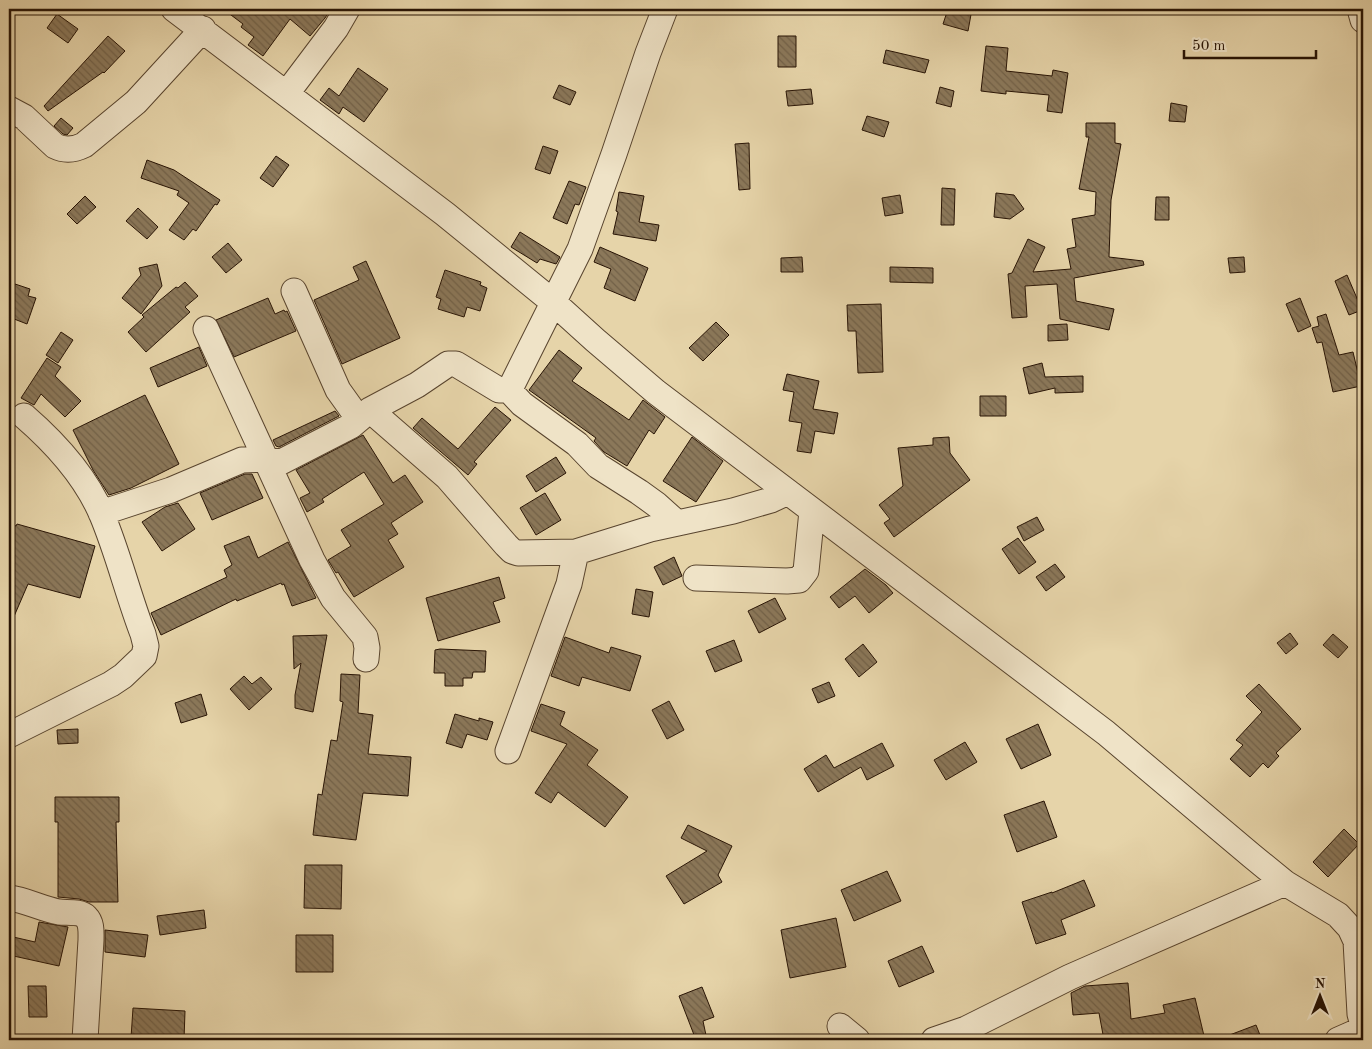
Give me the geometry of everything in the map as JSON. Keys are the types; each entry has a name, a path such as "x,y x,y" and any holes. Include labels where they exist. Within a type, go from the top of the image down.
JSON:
{"street":[{"path":"174,9 203,29 445,214 552,302 656,392 933,600 1106,733 1286,883 1333,912 1346,923 1354,934 1358,951 1360,1014 1363,1024"},
{"path":"287,93 336,28 347,9"},
{"path":"101,513 171,490 242,460 281,462 351,426 364,414 417,385 450,363 456,364 499,390 508,389 514,383 552,302 580,249 665,9"},
{"path":"1360,9 1363,20"},
{"path":"9,109 24,117 55,146 61,149 76,149 84,145 136,102 203,29"},
{"path":"294,291 338,390 364,414 446,477 512,551 531,554 576,552 625,536 733,511 788,492"},
{"path":"206,329 312,560 333,598 364,638 368,648 366,659"},
{"path":"508,389 522,404 577,444 598,466 657,505 676,523"},
{"path":"9,735 111,684 132,669 144,656 146,646 101,513 86,487 64,456 24,416"},
{"path":"696,578 799,580 806,571 812,511"},
{"path":"508,751 569,584 576,552"},
{"path":"934,1040 966,1028 1070,978 1286,883"},
{"path":"9,898 18,899 58,912 81,914 88,919 91,928 91,940 85,1040"},
{"path":"1338,1040 1363,1029"}],"building":[{"path":"223,9 331,9 310,36 290,19 263,56 248,45 254,37 241,27 243,24"},
{"path":"948,9 972,9 968,31 943,24"},
{"path":"57,14 78,29 68,43 47,28"},
{"path":"108,36 125,51 104,73 48,111 44,106"},
{"path":"778,36 796,36 796,67 778,67"},
{"path":"986,46 1008,48 1006,71 1052,76 1053,70 1068,73 1062,113 1047,111 1049,95 1006,91 1006,94 981,91"},
{"path":"886,50 929,60 925,73 883,63"},
{"path":"358,68 388,89 364,122 343,107 339,114 320,100 329,88 339,96"},
{"path":"559,85 576,92 570,105 553,98"},
{"path":"940,87 954,91 951,107 936,103"},
{"path":"811,89 813,104 788,106 786,91"},
{"path":"1171,103 1187,106 1185,122 1169,121"},
{"path":"867,116 889,122 884,137 862,130"},
{"path":"61,118 73,128 67,135 54,126"},
{"path":"1086,123 1115,123 1115,143 1121,144 1111,200 1109,257 1143,261 1144,265 1074,278 1076,301 1114,309 1109,330 1060,319 1057,284 1025,286 1027,317 1012,318 1008,274 1012,273 1028,239 1045,247 1033,272 1071,269 1067,249 1076,247 1072,219 1095,215 1096,192 1079,189 1089,137 1086,137"},
{"path":"749,143 750,189 739,190 735,144"},
{"path":"543,146 558,151 550,174 535,169"},
{"path":"276,156 289,165 273,187 260,178"},
{"path":"147,160 174,170 220,200 217,205 215,204 196,231 193,229 184,240 169,230 189,203 177,195 179,191 141,178"},
{"path":"569,181 586,187 579,205 575,204 567,224 553,218"},
{"path":"942,188 955,189 954,225 941,225"},
{"path":"619,192 644,196 639,222 659,225 656,241 613,234 618,212 616,211"},
{"path":"996,193 1014,195 1024,209 1010,219 994,217"},
{"path":"900,195 903,213 885,216 882,198"},
{"path":"85,196 96,207 77,224 67,214"},
{"path":"1156,197 1169,197 1169,220 1155,220"},
{"path":"138,208 158,227 147,239 126,221"},
{"path":"520,232 560,257 556,264 540,259 537,263 511,247"},
{"path":"228,243 242,260 226,273 212,257"},
{"path":"600,247 648,268 635,301 604,288 611,269 594,262"},
{"path":"802,257 803,272 781,272 781,258"},
{"path":"1244,257 1245,272 1230,273 1228,258"},
{"path":"366,261 400,338 342,364 314,300 359,280 353,267"},
{"path":"157,264 162,286 141,314 122,298 141,275 139,268"},
{"path":"890,267 933,268 933,283 890,282"},
{"path":"445,270 481,282 480,285 487,288 480,311 467,307 464,317 438,309 441,299 436,297"},
{"path":"1347,275 1362,310 1349,315 1335,281"},
{"path":"9,282 30,289 28,296 36,298 27,324 9,317"},
{"path":"185,282 198,296 185,307 190,312 146,352 128,332 144,317 142,315 176,287 178,288"},
{"path":"268,298 275,314 284,310 285,312 287,311 296,331 234,357 216,320"},
{"path":"1300,298 1311,326 1298,332 1286,304"},
{"path":"881,304 883,372 858,373 856,331 848,331 847,305"},
{"path":"1326,314 1339,355 1353,352 1361,386 1333,392 1322,342 1317,343 1312,328 1319,326 1317,317"},
{"path":"716,322 729,335 703,361 689,348"},
{"path":"1067,324 1068,340 1048,341 1048,325"},
{"path":"61,332 73,340 58,363 46,355"},
{"path":"199,347 207,366 158,387 150,368"},
{"path":"559,350 582,368 572,381 629,420 643,400 665,417 654,434 649,430 627,466 604,452 594,441 596,438 529,390"},
{"path":"47,358 61,367 55,376 81,401 65,417 41,394 34,405 21,398"},
{"path":"1042,363 1045,377 1083,376 1083,392 1055,393 1055,388 1029,394 1023,368"},
{"path":"787,374 819,381 813,409 838,413 834,434 815,431 811,453 797,451 802,423 789,421 794,392 783,390"},
{"path":"145,395 179,464 131,488 109,495 93,470 73,430"},
{"path":"980,396 1006,396 1006,416 980,416"},
{"path":"495,407 511,420 474,462 477,464 468,475 413,428 422,418 458,449"},
{"path":"335,411 339,416 279,447 276,446 273,440"},
{"path":"363,435 393,483 405,475 423,502 391,523 398,534 388,540 404,567 354,597 328,560 351,546 341,530 384,504 364,472 322,499 324,502 307,512 300,498 310,493 296,470"},
{"path":"692,437 723,461 696,502 663,481"},
{"path":"949,437 950,453 970,480 894,537 884,523 890,519 879,505 903,486 898,448 933,445 933,438"},
{"path":"556,457 566,473 536,492 526,476"},
{"path":"245,474 252,474 263,498 212,520 200,493"},
{"path":"545,493 561,520 536,535 520,508"},
{"path":"178,503 195,529 162,551 142,522 165,507"},
{"path":"1037,517 1044,530 1024,541 1017,527"},
{"path":"9,523 95,546 80,598 28,584 9,628"},
{"path":"249,536 258,558 288,542 316,598 292,606 284,584 282,585 281,583 237,601 236,599 161,635 151,613 227,577 224,570 232,565 224,546"},
{"path":"1018,538 1036,562 1019,574 1002,549"},
{"path":"674,557 682,576 663,585 654,567"},
{"path":"1055,564 1065,577 1046,591 1036,577"},
{"path":"865,569 886,585 893,593 869,613 855,596 839,608 830,597"},
{"path":"499,577 505,598 493,602 500,622 438,641 426,598"},
{"path":"636,589 653,592 649,617 632,614"},
{"path":"775,598 786,619 759,633 748,611"},
{"path":"1290,633 1298,644 1286,654 1277,643"},
{"path":"1333,634 1348,647 1338,658 1323,645"},
{"path":"327,635 313,712 295,708 295,695 301,663 294,669 293,636"},
{"path":"565,637 609,653 611,647 641,656 630,691 582,677 579,686 551,676"},
{"path":"734,640 742,661 715,672 706,651"},
{"path":"863,644 877,662 859,677 845,659"},
{"path":"435,650 486,651 485,672 473,672 472,678 463,678 463,686 445,686 445,673 434,673"},
{"path":"341,674 360,675 358,713 373,715 368,754 411,757 408,796 363,793 356,840 313,835 318,794 322,795 331,740 337,741 343,702 340,701"},
{"path":"244,676 252,684 261,677 272,689 249,710 230,689"},
{"path":"829,682 835,696 818,703 812,689"},
{"path":"1259,684 1301,729 1276,753 1279,756 1268,768 1263,763 1250,777 1230,759 1243,745 1236,740 1262,712 1246,696"},
{"path":"201,694 207,715 181,723 175,703"},
{"path":"669,701 684,730 667,739 652,710"},
{"path":"541,704 565,712 560,725 598,750 587,765 628,797 605,827 558,792 551,803 535,793 567,744 531,731"},
{"path":"455,714 479,721 479,718 493,722 487,740 467,734 462,748 446,743"},
{"path":"1038,724 1051,755 1021,769 1006,739"},
{"path":"78,729 78,743 58,744 57,730"},
{"path":"965,742 977,762 946,780 934,760"},
{"path":"882,743 894,766 867,780 861,767 818,792 804,769 826,755 834,768"},
{"path":"55,797 119,797 119,822 116,822 118,902 89,902 58,897 58,822 55,822"},
{"path":"1044,801 1057,837 1017,852 1004,815"},
{"path":"688,825 732,846 718,875 722,882 684,904 666,876 707,851 681,838"},
{"path":"1344,829 1359,844 1328,877 1313,862"},
{"path":"305,865 342,865 341,909 304,908"},
{"path":"887,871 901,901 854,921 841,890"},
{"path":"1084,880 1095,906 1061,920 1066,934 1036,944 1022,902 1052,893"},
{"path":"204,910 206,928 160,935 157,916"},
{"path":"836,918 846,967 790,978 781,930"},
{"path":"39,922 68,927 59,966 9,955 9,936 35,942"},
{"path":"105,930 148,935 145,957 105,952"},
{"path":"296,935 333,935 333,972 296,972"},
{"path":"922,946 934,972 899,987 888,961"},
{"path":"1128,983 1131,1019 1165,1013 1163,1005 1195,998 1205,1040 1104,1040 1099,1013 1073,1015 1071,993 1085,986"},
{"path":"28,986 46,986 47,1017 29,1017"},
{"path":"702,987 714,1017 703,1021 707,1040 696,1040 679,996"},
{"path":"133,1008 185,1011 184,1040 131,1038"},
{"path":"1256,1025 1262,1040 1219,1040 1219,1039"}]}
